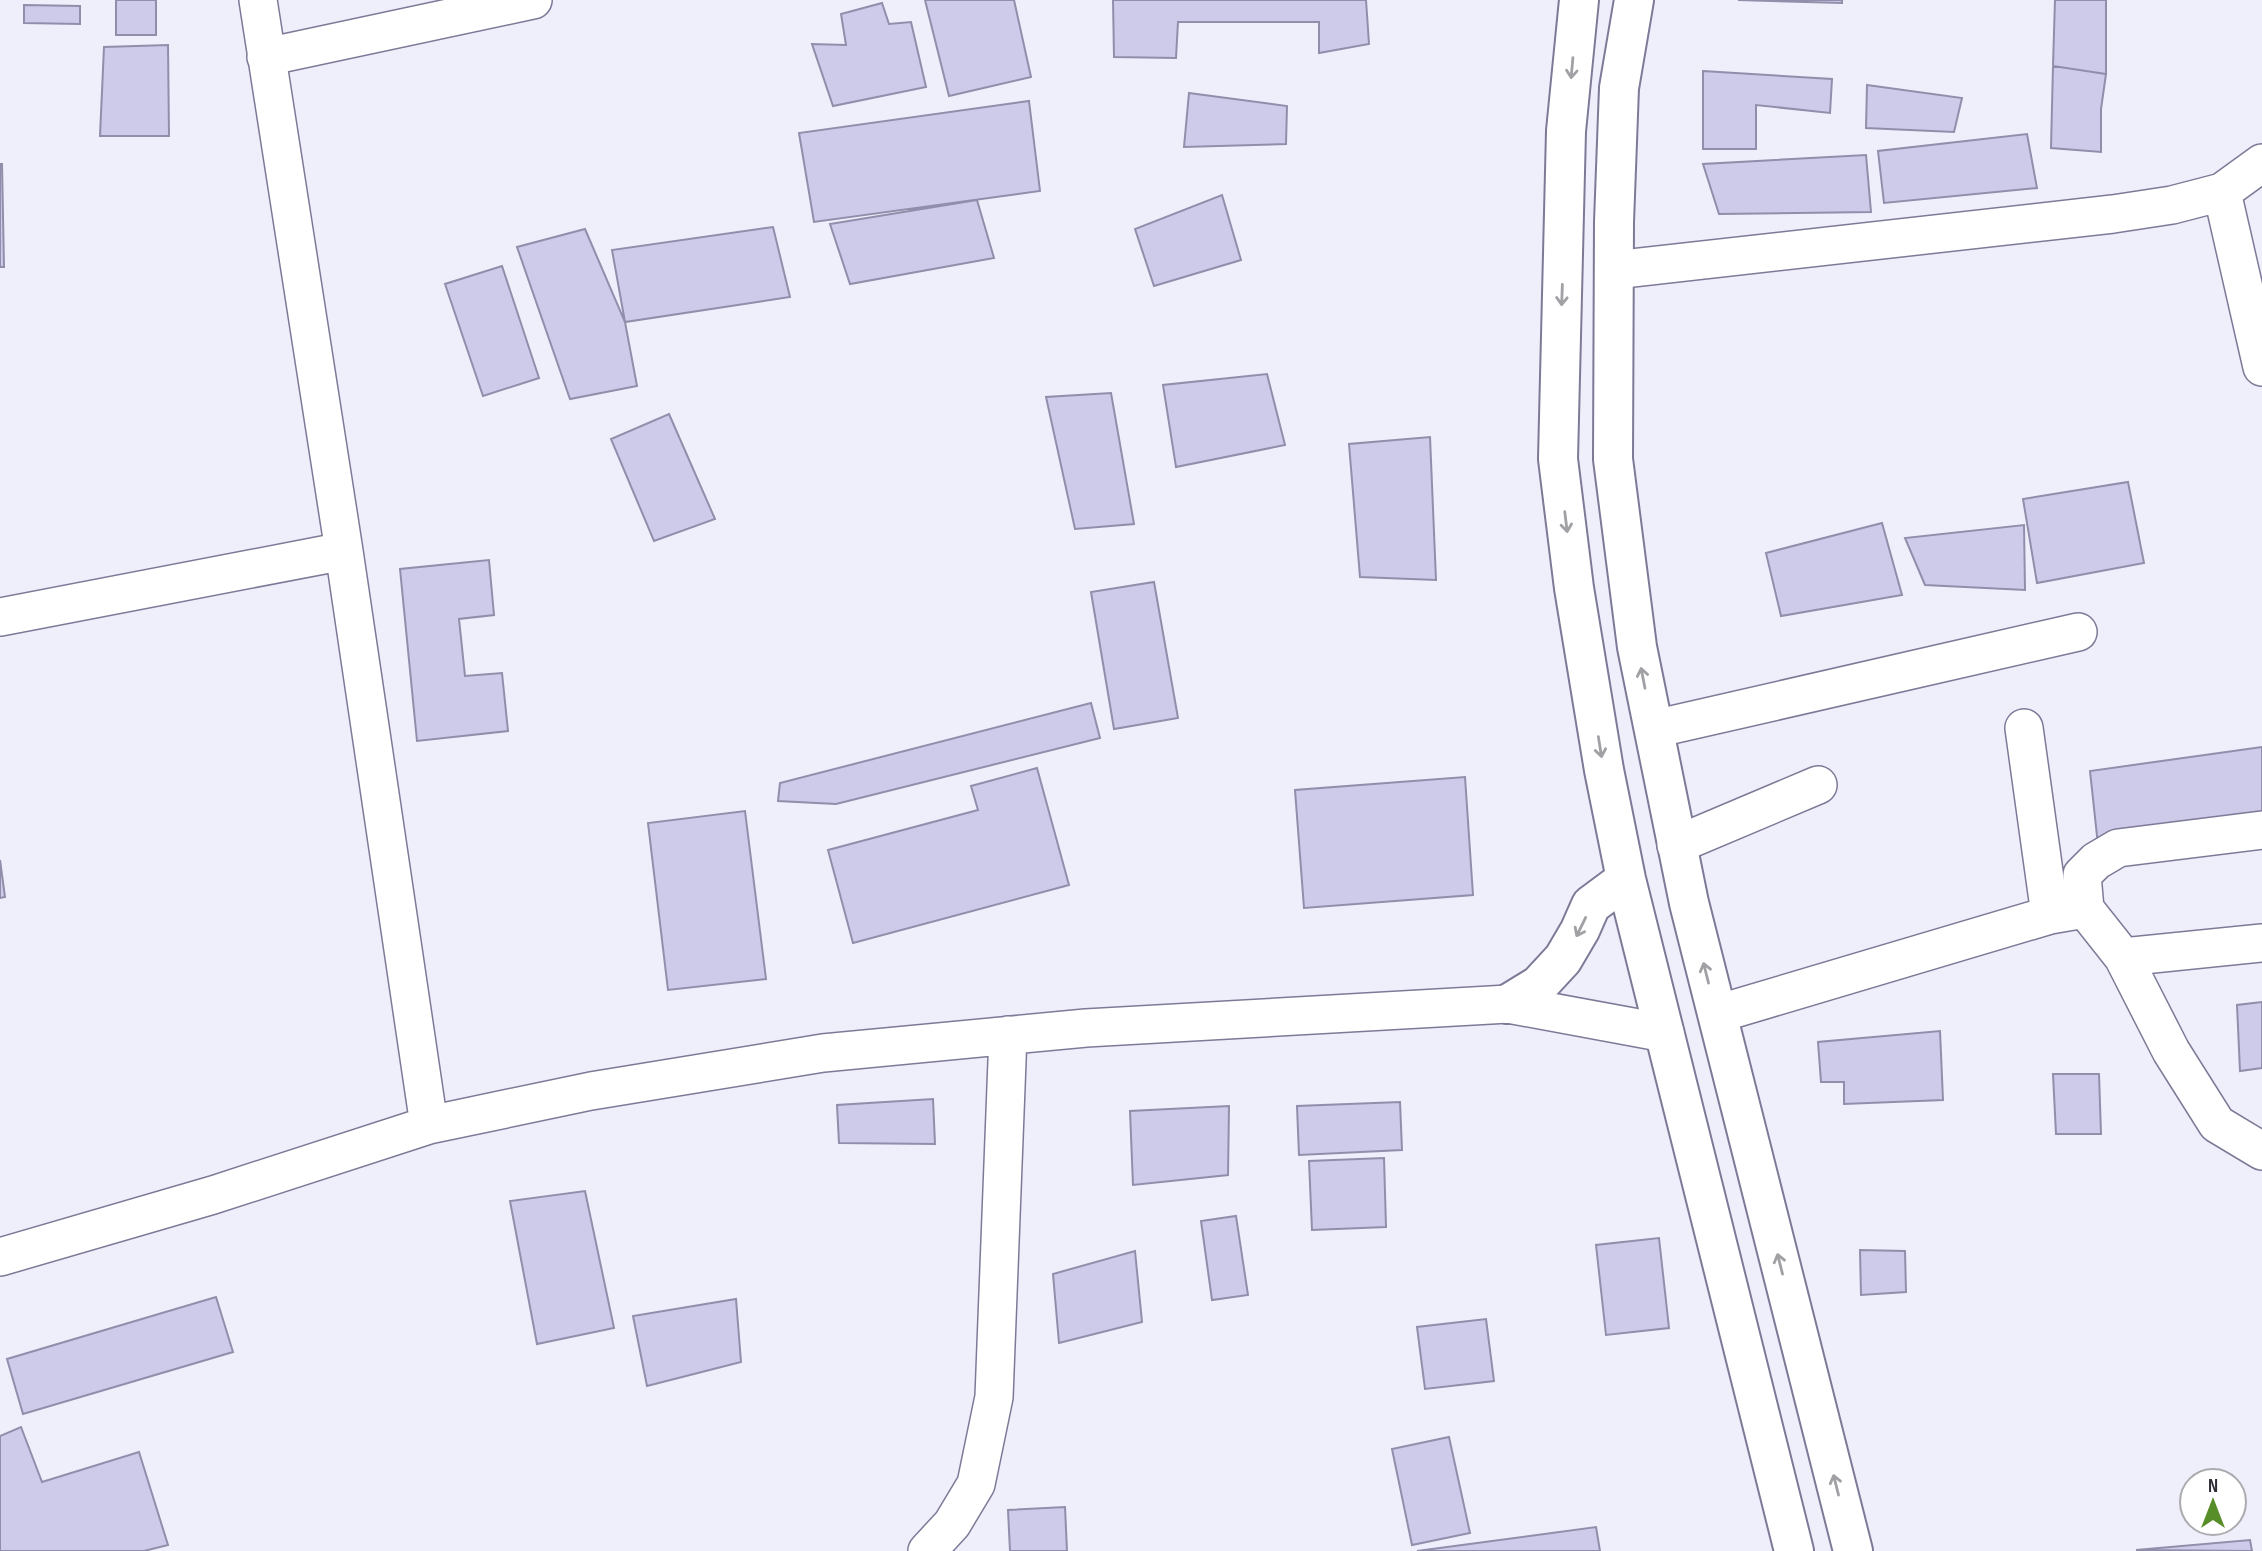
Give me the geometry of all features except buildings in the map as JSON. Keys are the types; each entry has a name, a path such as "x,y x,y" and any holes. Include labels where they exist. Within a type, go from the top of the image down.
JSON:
{"main road":[{"path":"1579,0 1566,131 1558,459 1574,588 1604,770 1626,879 1794,1551"},
{"path":"1634,0 1619,88 1613,459 1637,646 1689,904 1853,1551"},
{"path":"1508,1004 1539,985 1563,959 1591,905 1626,879"}],"street":[{"path":"258,0 344,551 429,1125"},
{"path":"265,57 533,0"},
{"path":"1614,270 2113,214 2172,205 2222,192 2262,163"},
{"path":"2222,192 2262,367"},
{"path":"0,617 344,551"},
{"path":"1654,729 2078,632"},
{"path":"2024,728 2068,912 2123,957 2171,1051 2217,1124 2259,1147"},
{"path":"1676,845 1818,785"},
{"path":"2068,912 2082,875 2096,861 2119,848 2262,830"},
{"path":"1717,1014 2068,912"},
{"path":"2123,957 2262,943"},
{"path":"0,1257 213,1195 429,1125 592,1091 810,1055 1113,1026 1508,1004 1665,1033"},
{"path":"926,1551 953,1524 976,1484 994,1397 1008,1035"}]}
